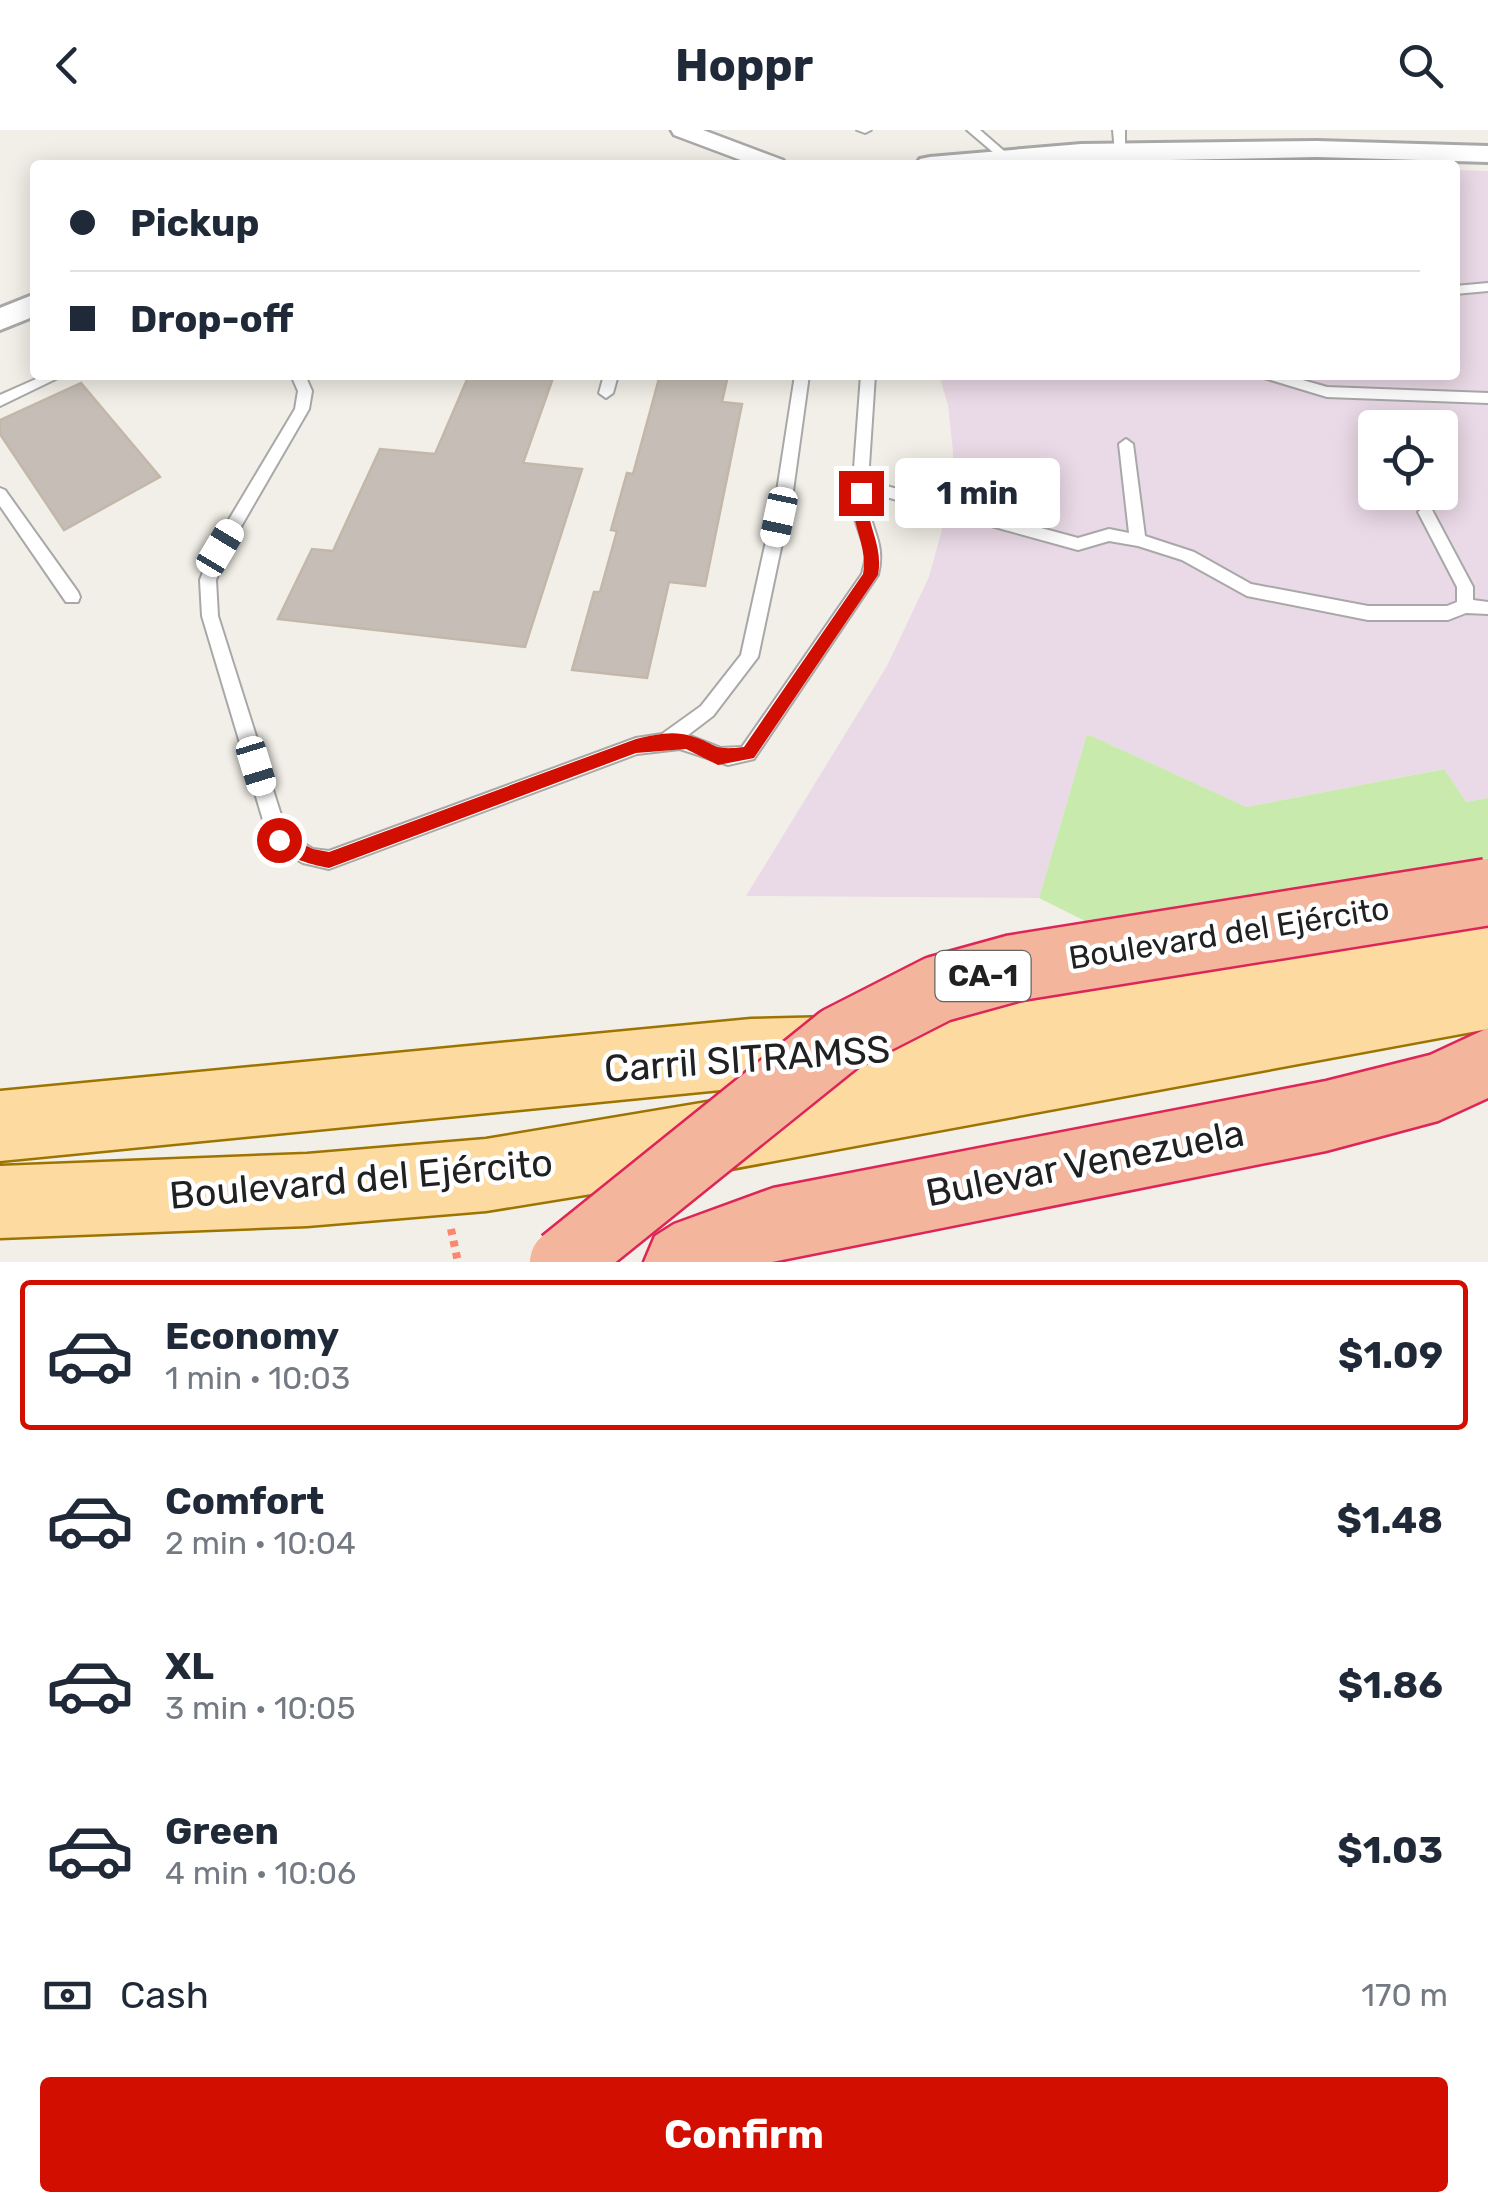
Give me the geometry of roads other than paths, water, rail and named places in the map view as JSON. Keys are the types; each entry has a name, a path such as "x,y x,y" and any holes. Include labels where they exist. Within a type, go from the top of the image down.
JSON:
{"highway":[{"name":"Boulevard del Ejército","path":"563,1262 840,1039 938,990 1014,968 1488,892"},
{"name":"Bulevar Venezuela","path":"681,1262 700,1250 772,1224 1326,1116 1438,1087 1488,1062"}],"main road":[{"name":"Carril SITRAMSS","path":"0,1126 751,1052 952,1048 1488,954"},
{"name":"Boulevard del Ejército","path":"0,1202 307,1190 486,1175 628,1153 1488,997"}],"street":[{"path":"682,130 762,160"},
{"path":"977,160 1120,141 1488,154"},
{"path":"0,320 30,306"}],"lane":[{"path":"973,130 1005,157"},
{"path":"1460,289 1488,286"},
{"path":"0,401 46,380"},
{"path":"300,380 305,391 302,409 220,548 208,580 210,616 279,840 310,856 329,860 636,746 667,740 688,742 718,758 748,753 870,575 874,554 859,508 868,380"},
{"path":"606,393 610,380"},
{"path":"667,740 707,711 749,657 785,490 801,380"},
{"path":"1287,380 1327,392 1488,398"},
{"path":"1126,444 1138,540"},
{"path":"862,485 1078,544 1110,535 1138,540 1188,556 1247,590 1368,613 1448,613 1466,606 1488,608"},
{"path":"0,494 72,597"},
{"path":"1426,512 1465,587 1466,606"}]}
